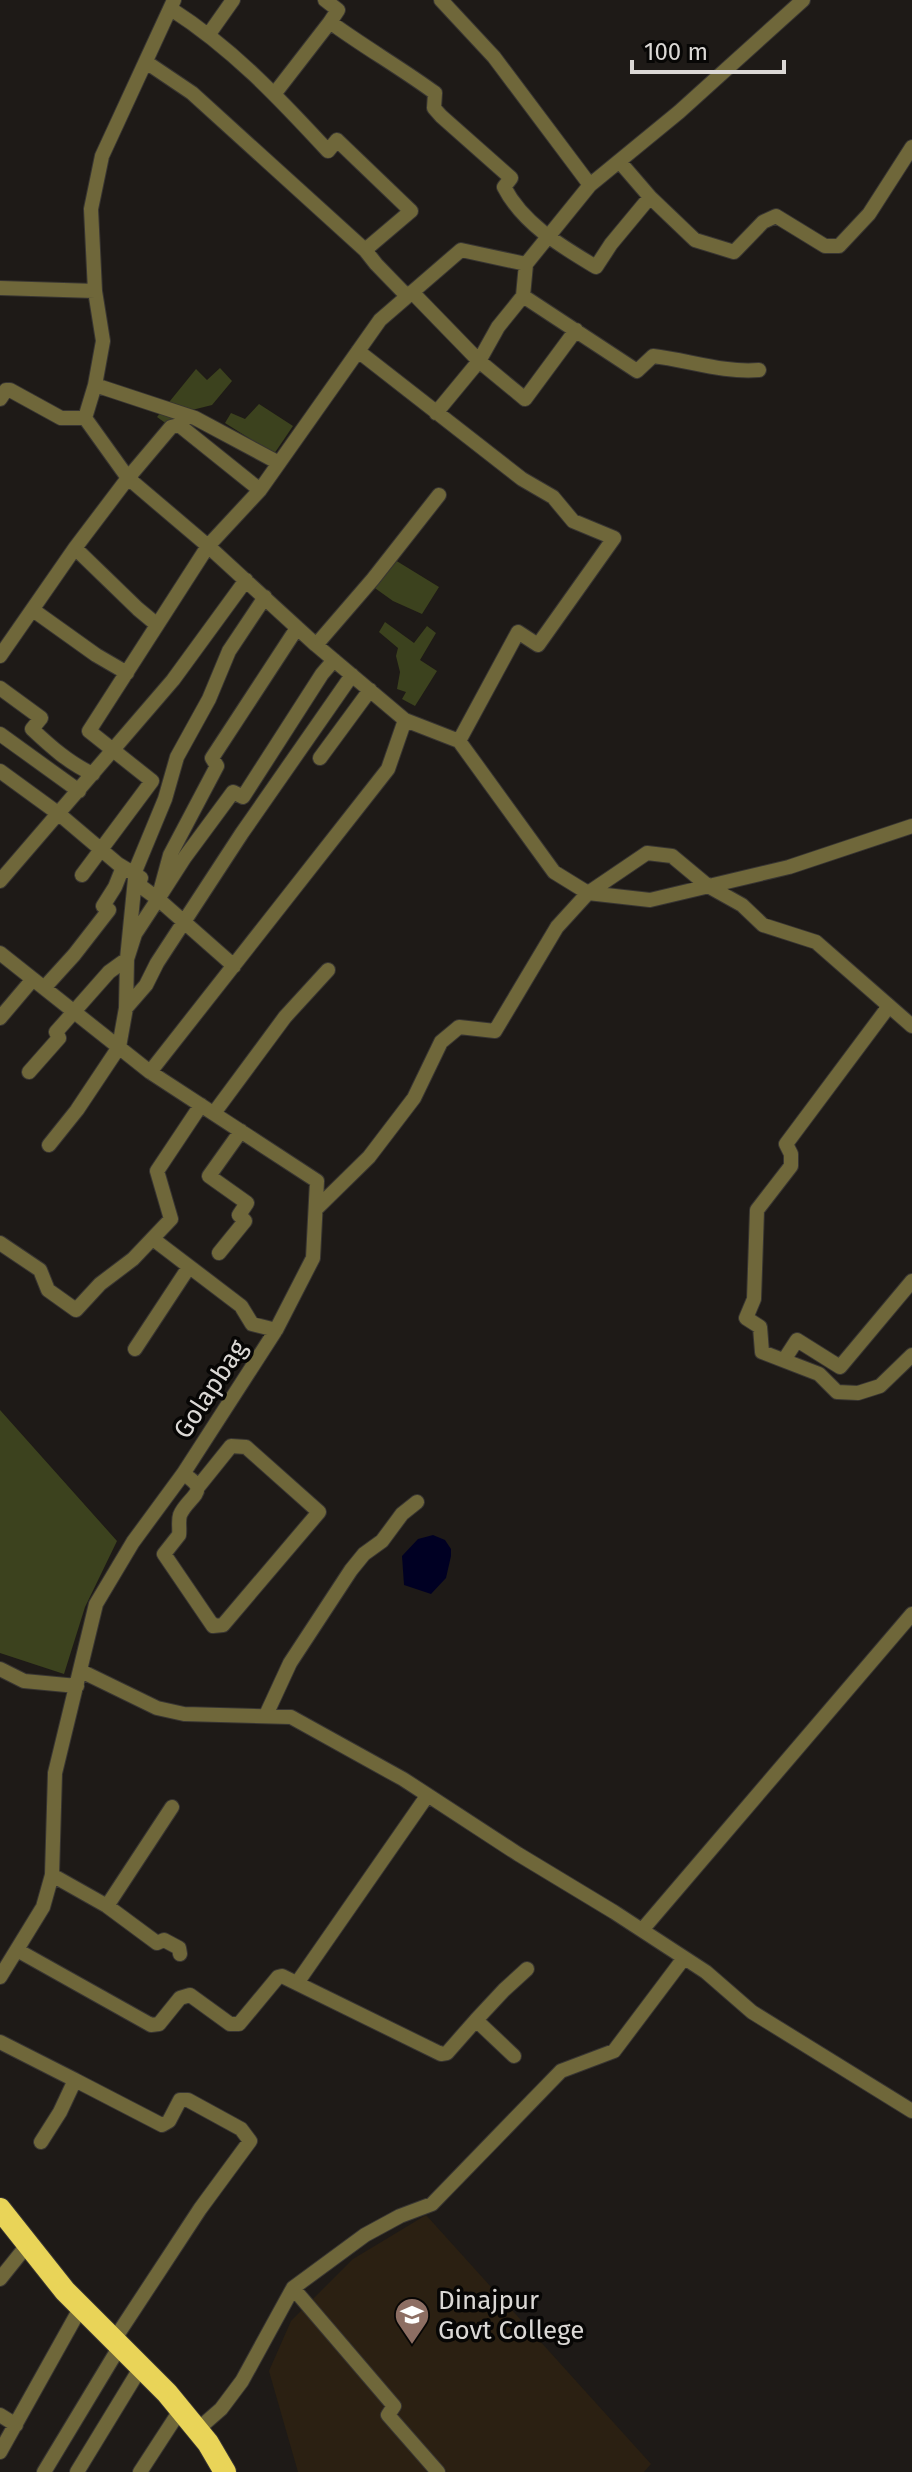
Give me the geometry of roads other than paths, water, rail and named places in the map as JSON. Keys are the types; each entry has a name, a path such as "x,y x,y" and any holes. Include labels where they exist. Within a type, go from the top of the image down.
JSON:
{"highway":[{"path":"0,2209 65,2291 181,2409 225,2472"}],"street":[{"path":"209,34 233,0"},
{"path":"275,93 338,10 325,0"},
{"path":"441,0 494,57 590,185"},
{"path":"436,413 479,361 498,327 523,296 526,264 590,185 679,112 803,0"},
{"path":"85,418 103,341 95,291 91,209 102,156 172,4 275,93 328,151 337,140 411,211 365,250"},
{"path":"330,22 435,93 434,108 511,178 504,187 520,212 549,237 596,267 650,197"},
{"path":"146,62 192,93 365,250 479,361 525,399 576,330"},
{"path":"619,161 650,197 695,240 734,252 763,222 776,216 825,246 839,246 869,214 912,147"},
{"path":"82,875 152,781 89,731 208,546 260,490 380,320 409,294 461,250 526,264"},
{"path":"0,288 95,291"},
{"path":"523,296 637,371 653,356 736,372 759,370"},
{"path":"358,351 522,479 553,497 573,521 614,538 538,645 518,632 459,741"},
{"path":"95,385 195,418 279,463"},
{"path":"0,399 6,390 10,390 61,418 85,418"},
{"path":"85,418 128,478 316,645 405,720 459,741 554,872 588,893 650,900 789,867 912,826"},
{"path":"0,656 75,548 171,427 179,425 260,490"},
{"path":"316,645 439,495"},
{"path":"75,548 156,624"},
{"path":"0,881 173,680 246,580"},
{"path":"0,1018 39,983 64,967 109,910 103,906 129,870 165,799 177,757 209,699 229,651 265,597"},
{"path":"33,610 127,673"},
{"path":"158,899 170,855 217,766 212,758 297,628"},
{"path":"29,1072 59,1038 56,1032 109,972 127,959 135,934 185,857 233,792 243,797 334,660"},
{"path":"126,1008 146,985 157,963 242,833 352,675"},
{"path":"0,688 41,718 32,729 39,736 79,768 93,774"},
{"path":"320,758 370,690"},
{"path":"150,1072 388,769 405,720"},
{"path":"0,734 79,791"},
{"path":"0,771 141,878 137,882 139,885 185,921 234,966"},
{"path":"316,1209 369,1157 414,1098 441,1042 459,1027 495,1031 557,927 588,893 647,853 672,856 708,886 742,905 763,925 816,942 912,1026"},
{"path":"49,1145 77,1110 119,1047 126,1008 129,870"},
{"name":"Golapbag","path":"0,953 150,1072 317,1181 313,1258 276,1330 183,1474 133,1542 96,1604 55,1773 52,1875 43,1907 0,1977"},
{"path":"0,1243 40,1270 48,1290 76,1310 100,1284 133,1259 171,1219 157,1171 328,970"},
{"path":"889,1006 786,1144 791,1154 791,1166 757,1210 754,1299 746,1318 760,1327 762,1352 819,1374 837,1392 858,1393 880,1386 912,1355"},
{"path":"219,1253 245,1221 239,1215 247,1203 209,1176 241,1131"},
{"path":"153,1239 241,1306 252,1324 276,1330"},
{"path":"135,1349 189,1267"},
{"path":"784,1360 797,1340 840,1367 912,1281"},
{"path":"183,1474 196,1482 198,1487 179,1518 179,1535 164,1554 213,1626 217,1626 223,1625 319,1512 246,1447 231,1446 198,1487"},
{"path":"266,1715 290,1663 351,1570 364,1554 382,1541 402,1514 417,1502"},
{"path":"642,1930 912,1614"},
{"path":"0,1669 24,1681 79,1678 157,1708 184,1714 291,1717 403,1779 642,1930 706,1972 752,2012 912,2111"},
{"path":"297,1983 427,1796"},
{"path":"107,1906 172,1807"},
{"path":"52,1875 107,1906 157,1943 164,1940 179,1948 180,1954"},
{"path":"17,1950 151,2025 159,2024 180,1998 190,1995 230,2024 239,2024 278,1977 286,1976 441,2054 447,2053 527,1969"},
{"path":"197,2430 221,2409 242,2381 293,2288 365,2235 400,2216 432,2204 561,2071 614,2051 684,1958"},
{"path":"476,2020 514,2056"},
{"path":"0,2042 162,2125 169,2121 180,2100 188,2100 241,2129 250,2141 166,2259 44,2472"},
{"path":"41,2142 75,2080"},
{"path":"0,2279 28,2244"},
{"path":"293,2288 394,2406 388,2415 438,2472"},
{"path":"0,2452 81,2307"},
{"path":"77,2472 141,2367"},
{"path":"140,2472 181,2409"},
{"path":"0,2415 16,2425"}],"water":[{"path":"433,1535 445,1540 451,1549 451,1556 446,1578 431,1594 404,1585 402,1556 418,1539"}],"place":[{"name":"Dinajpur Govt College","path":"412,2346"}]}
